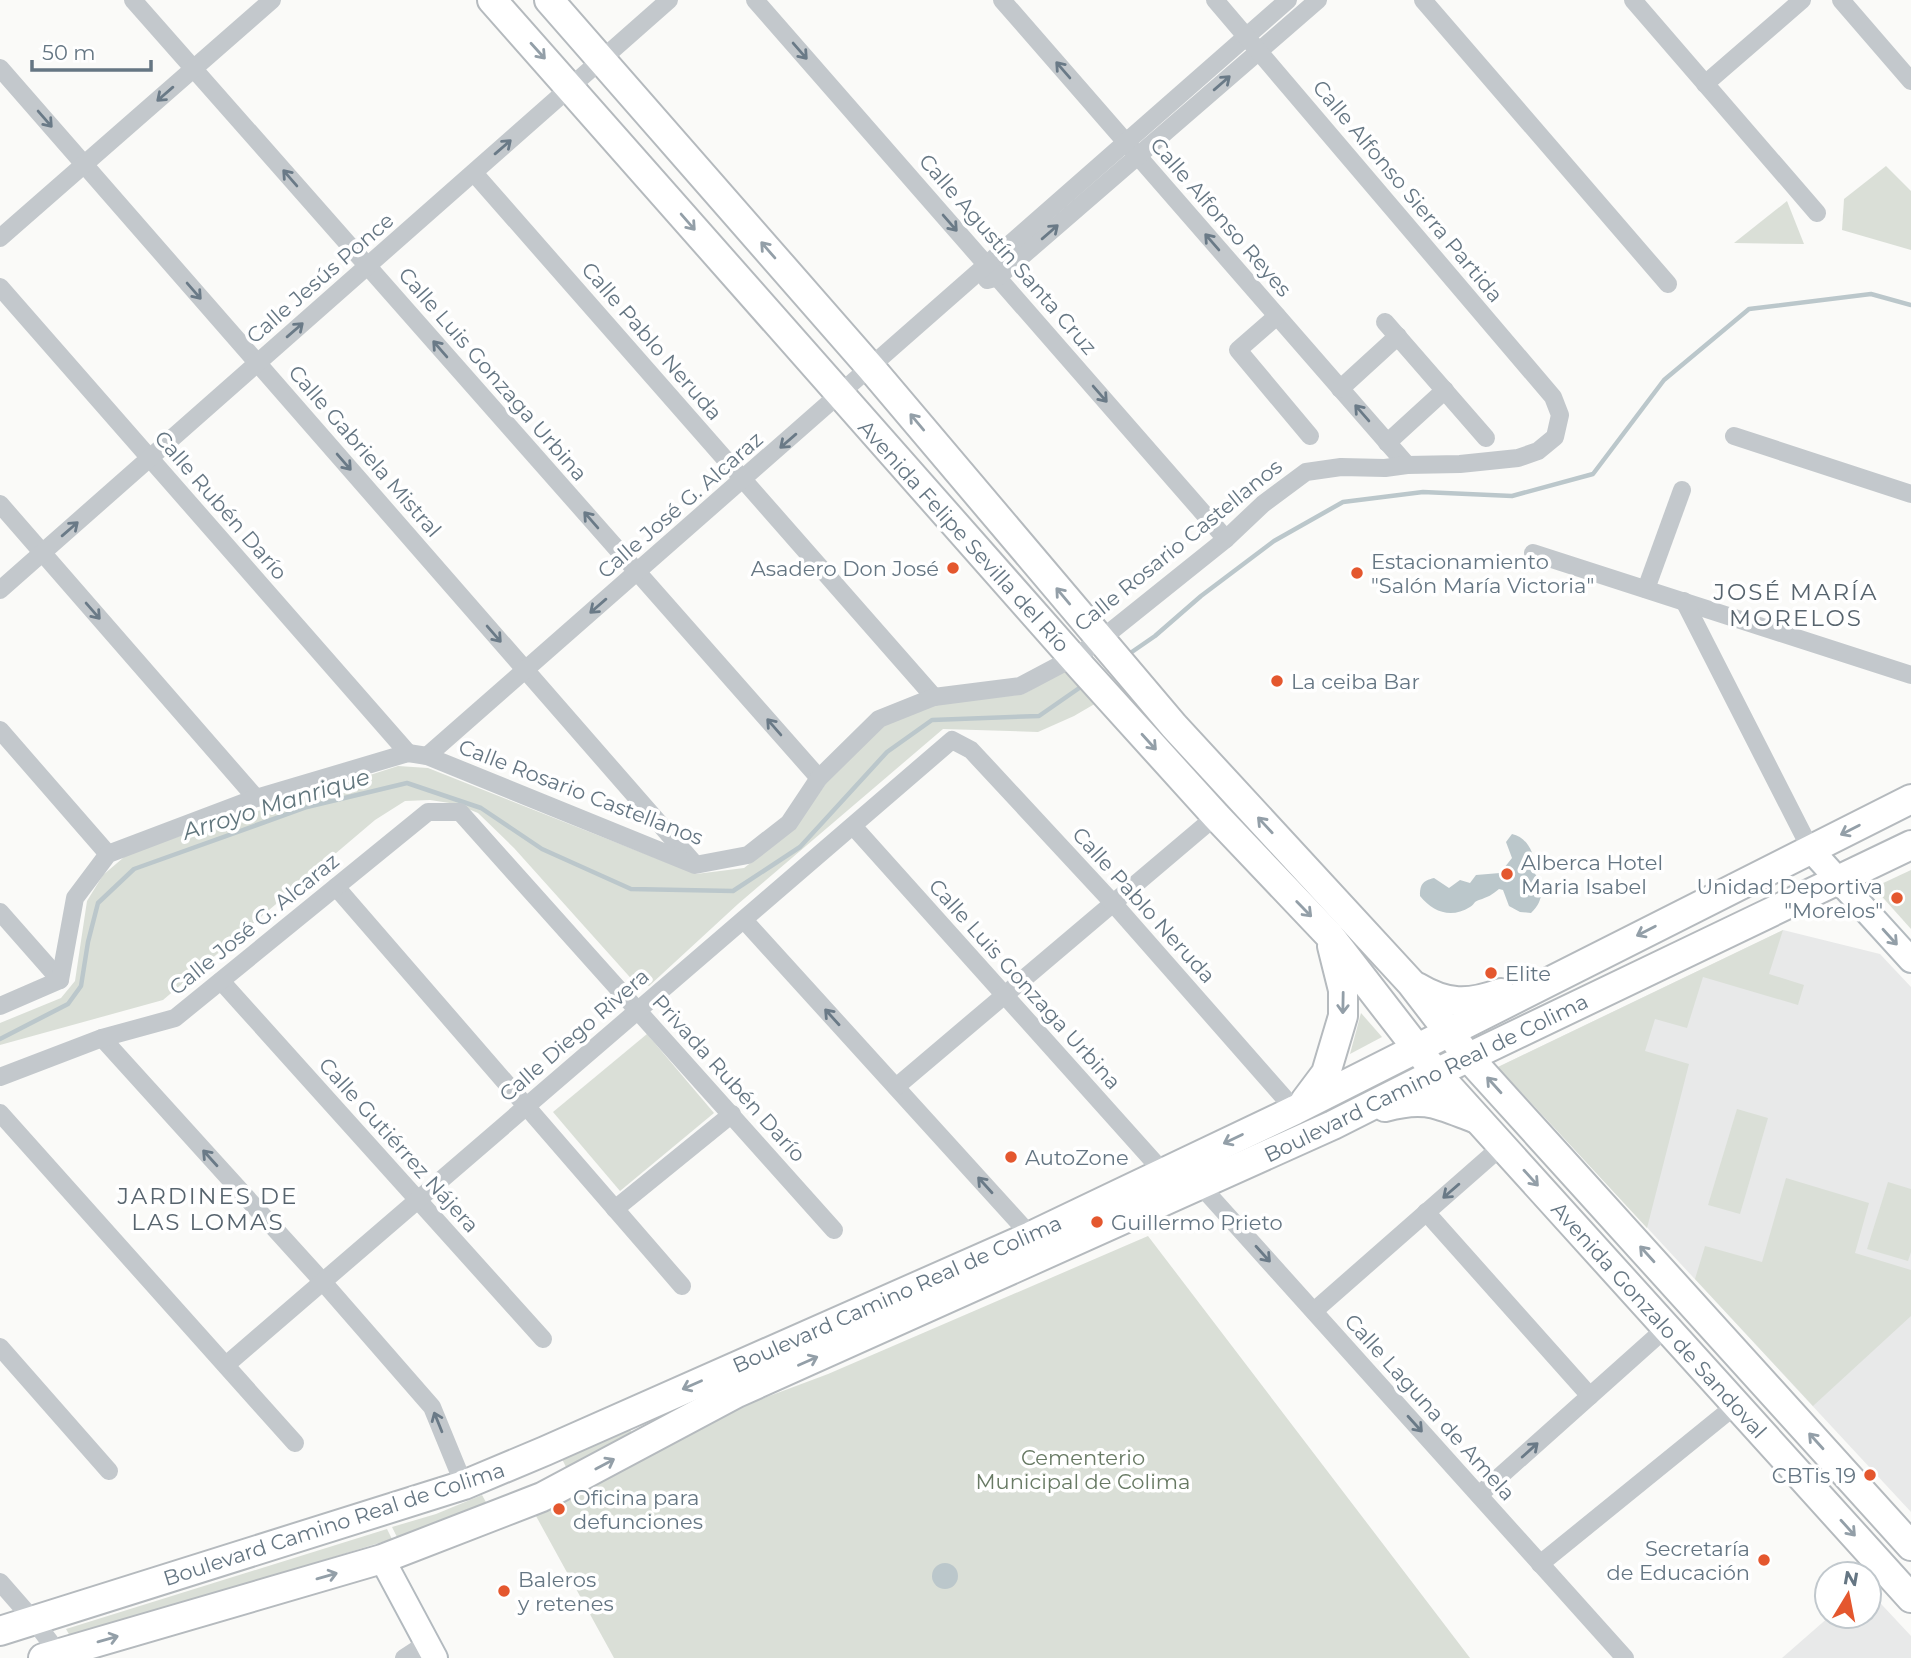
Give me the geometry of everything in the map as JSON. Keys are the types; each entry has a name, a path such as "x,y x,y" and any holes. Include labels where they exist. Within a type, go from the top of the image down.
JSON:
{"main road":[{"name":"Avenida Felipe Sevilla del Río","path":"492,0 1077,663 1216,817 1330,936 1436,1073"},
{"name":"Avenida Felipe Sevilla del Río","path":"549,0 871,368 1174,726 1411,983 1468,1057"},
{"name":"Boulevard Camino Real de Colima","path":"0,1631 464,1485 545,1451 1031,1236 1298,1108 1911,799"},
{"name":"Boulevard Camino Real de Colima","path":"54,1656 382,1559 564,1486 737,1393 1339,1122 1468,1057 1911,845"},
{"path":"1298,1108 1326,1073 1343,1016 1343,990 1330,936"},
{"path":"1411,983 1434,997 1478,1001 1570,971"},
{"name":"Avenida Gonzalo de Sandoval","path":"1468,1057 1911,1546"},
{"name":"Avenida Gonzalo de Sandoval","path":"1436,1073 1911,1598"},
{"path":"1339,1122 1408,1101 1435,1103 1478,1120"},
{"path":"1645,1304 1670,1280"},
{"path":"545,1451 542,1465 544,1475 552,1482 564,1486"},
{"path":"497,1471 504,1476 509,1488 510,1500 507,1509"},
{"path":"1826,1504 1853,1482"}],"street":[{"name":"Calle Luis Gonzaga Urbina","path":"133,0 819,778"},
{"path":"0,238 272,0"},
{"name":"Calle Jesús Ponce","path":"0,590 669,0"},
{"name":"Calle Agustín Santa Cruz","path":"755,0 1226,538"},
{"name":"Calle Alfonso Reyes","path":"1002,0 1407,465"},
{"name":"Calle Alfonso Sierra Partida","path":"1214,0 1553,397 1560,415"},
{"path":"1132,149 1246,37 1288,0"},
{"path":"1132,149 1259,51 1318,0"},
{"path":"1423,0 1668,284"},
{"path":"1633,0 1817,213"},
{"path":"1705,84 1802,0"},
{"path":"1841,0 1911,81"},
{"name":"Calle Gabriela Mistral","path":"0,68 695,865"},
{"name":"Calle José G. Alcaraz","path":"427,756 962,287 993,271 1132,149"},
{"name":"Calle Pablo Neruda","path":"474,173 934,697"},
{"name":"Calle Rubén Darío","path":"0,287 408,753"},
{"path":"1277,316 1238,350 1310,436"},
{"path":"1385,322 1486,438"},
{"path":"1340,389 1398,336"},
{"path":"1387,443 1445,390"},
{"name":"Calle Rosario Castellanos","path":"107,854 256,798 408,753 427,756 695,865 748,855 789,823 819,778 879,719 934,697 1020,686 1077,663 1104,644 1263,504 1306,471 1341,467 1385,468 1460,464 1518,458 1538,451 1555,437 1560,415"},
{"path":"1734,436 1911,494"},
{"path":"1646,589 1682,490"},
{"path":"0,504 256,798"},
{"path":"1533,553 1911,675"},
{"path":"1684,601 1811,850 1911,960"},
{"path":"0,730 107,854 75,898 60,980"},
{"name":"Calle Pablo Neruda","path":"952,740 971,750 1298,1108"},
{"name":"Calle Diego Rivera","path":"226,1365 952,740"},
{"name":"Calle José G. Alcaraz","path":"0,1077 102,1038 175,1018 428,812 444,812"},
{"name":"Privada Rubén Darío","path":"444,812 460,812 834,1230"},
{"path":"896,1087 1216,817"},
{"name":"Calle Luis Gonzaga Urbina","path":"853,826 1164,1172"},
{"path":"336,887 682,1286"},
{"path":"0,912 60,980"},
{"path":"744,920 1031,1236"},
{"path":"0,1006 60,980"},
{"name":"Calle Gutiérrez Nájera","path":"221,981 544,1339"},
{"path":"102,1038 432,1406 464,1485"},
{"path":"0,1113 295,1443"},
{"path":"615,1209 732,1114"},
{"path":"1314,1311 1502,1146"},
{"name":"Calle Laguna de Amela","path":"1201,1185 1625,1658"},
{"path":"1426,1212 1590,1396"},
{"path":"1479,1495 1666,1328"},
{"path":"0,1347 109,1471"},
{"path":"1540,1564 1736,1405"},
{"path":"382,1559 431,1650 404,1658"},
{"path":"0,1582 35,1622 54,1656"}],"shaded area":[{"name":"Alberca Hotel Maria Isabel","path":"1512,834 1523,839 1530,848 1534,872 1540,883 1540,899 1531,913 1520,912 1509,906 1503,890 1499,889 1456,913 1437,910 1420,896 1422,884 1434,878 1449,888 1460,880 1470,883 1476,875 1500,873 1512,858 1506,842"},
{"path":"1783,930 1880,954 1911,987 1911,1512 1498,1067"},
{"path":"945,1563 954,1567 958,1576 954,1585 945,1589 936,1585 932,1576 936,1567"},
{"path":"1883,1606 1911,1636 1911,1658 1782,1658 1814,1630 1883,1630"}],"green space":[{"path":"1886,166 1911,191 1911,250 1842,230 1844,199"},
{"path":"1787,201 1804,244 1734,243"},
{"path":"1067,669 1098,702 1038,732 943,729 738,904 649,986 636,984 514,848 478,813 456,804 430,800 405,801 375,820 163,1000 0,1045 0,1023 61,998 75,981 87,901 103,875 130,852 398,766 428,768 696,874 744,868 794,829 829,779 886,724 936,704 1024,694"},
{"name":"Unidad Deportiva \"Morelos\"","path":"1911,870 1911,929 1877,891 1879,885"},
{"path":"1783,930 1769,974 1804,985 1798,1005 1703,977 1687,1028 1655,1019 1645,1051 1689,1064 1647,1228 1498,1067"},
{"path":"1361,1013 1382,1037 1350,1054"},
{"path":"647,1034 714,1113 620,1191 553,1112"},
{"path":"1737,1109 1768,1118 1740,1214 1708,1205"},
{"path":"1786,1178 1869,1203 1855,1253 1911,1270 1911,1316 1813,1406 1695,1279 1705,1246 1762,1262"},
{"path":"1888,1182 1911,1189 1911,1252 1908,1261 1867,1249"},
{"name":"Cementerio Municipal de Colima","path":"1148,1236 1470,1658 614,1658 536,1516 743,1406 828,1374"},
{"path":"630,1429 632,1433 567,1469 562,1459"},
{"path":"482,1495 487,1504 397,1537 392,1527 436,1514"},
{"path":"387,1529 392,1539 71,1638 66,1629"}],"waterway":[{"path":"1126,656 1274,541 1343,502 1423,492 1512,496 1593,474 1664,380 1749,309 1871,294 1911,305"},
{"name":"Arroyo Manrique","path":"0,1039 68,1004 81,986 98,903 134,869 307,807 407,783 481,808 542,849 631,889 733,891 800,847 887,752 932,720 1039,716 1085,684"}],"place":[{"name":"Asadero Don José","path":"953,568"},
{"name":"Estacionamiento \"Salón María Victoria\"","path":"1357,573"},
{"name":"La ceiba Bar","path":"1277,681"},
{"name":"Alberca Hotel Maria Isabel","path":"1507,874"},
{"name":"Unidad Deportiva \"Morelos\"","path":"1897,898"},
{"name":"Elite","path":"1491,973"},
{"name":"AutoZone","path":"1011,1157"},
{"name":"Guillermo Prieto","path":"1097,1222"},
{"name":"CBTis 19","path":"1870,1475"},
{"name":"Oficina para defunciones","path":"559,1509"},
{"name":"Secretaría de Educación","path":"1764,1560"},
{"name":"Baleros y retenes","path":"504,1591"}],"district":[{"name":"JOSÉ MARÍA MORELOS","path":"1796,605"},
{"name":"JARDINES DE LAS LOMAS","path":"208,1209"}]}
